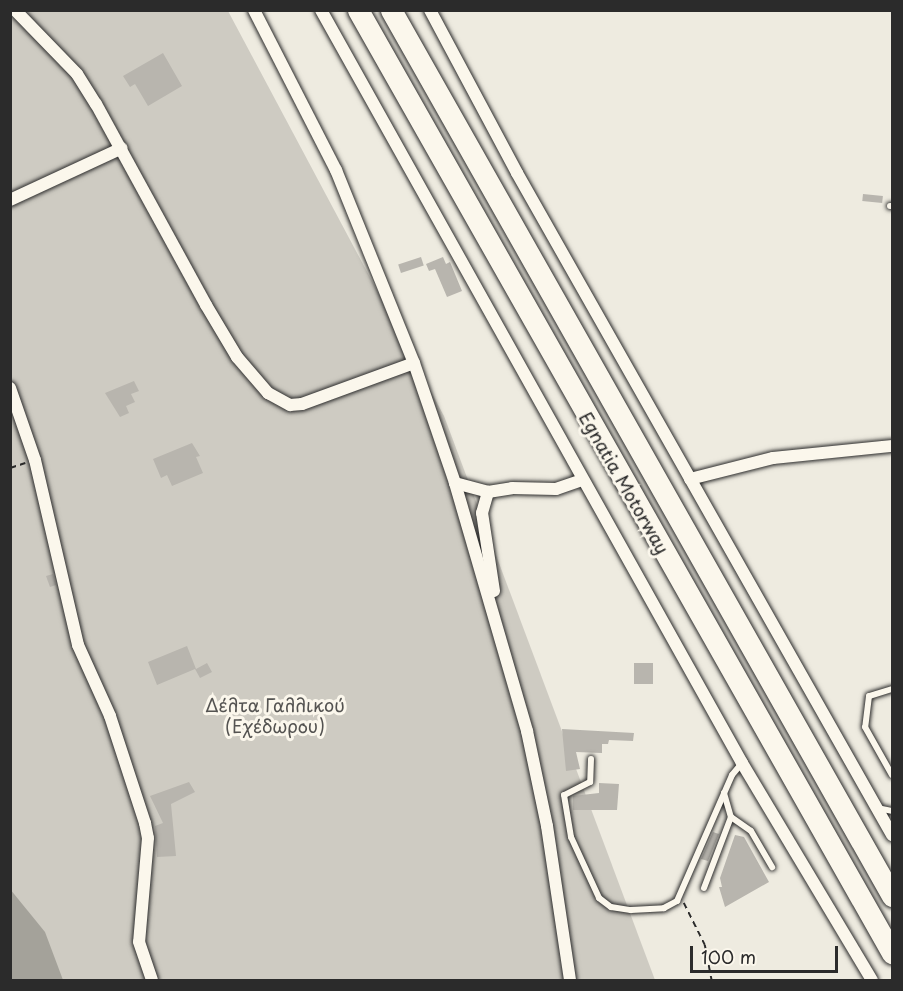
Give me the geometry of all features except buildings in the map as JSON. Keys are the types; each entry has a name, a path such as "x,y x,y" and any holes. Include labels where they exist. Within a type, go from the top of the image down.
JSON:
{"highway":[{"name":"Egnatia Motorway","path":"358,10 892,953"},
{"name":"Egnatia Motorway","path":"391,10 892,896"}],"street":[{"path":"15,10 77,74 122,148 211,314 237,357 274,397 290,405 318,400 414,363"},
{"path":"254,10 336,170 414,363 455,483 527,731 545,816 570,981"},
{"path":"321,10 742,763 872,981"},
{"path":"430,10 690,479 892,835"},
{"path":"10,200 122,148"},
{"path":"10,388 35,460 78,645 110,716 145,823 148,838 139,942 152,981"},
{"path":"690,479 773,458 892,447"},
{"path":"455,483 488,492 512,488 556,489 582,480"},
{"path":"488,492 482,513 501,639"}],"lane":[{"path":"892,689 869,696 865,727 892,775"},
{"path":"591,759 590,782 567,792 563,799 576,851 599,898 611,907 631,910 670,907 681,896 735,768 742,763"},
{"path":"704,888 731,817 724,793"},
{"path":"876,807 892,811"},
{"path":"731,817 751,831 772,867"}],"path":[{"path":"10,468 35,460"},
{"path":"681,896 705,945 712,981"}],"green space":[{"name":"Δέλτα Γαλλικού (Εχέδωρου)","path":"10,11 228,11 444,416 655,980 11,980"}],"shaded area":[{"path":"10,889 45,932 63,980 11,980"}]}
